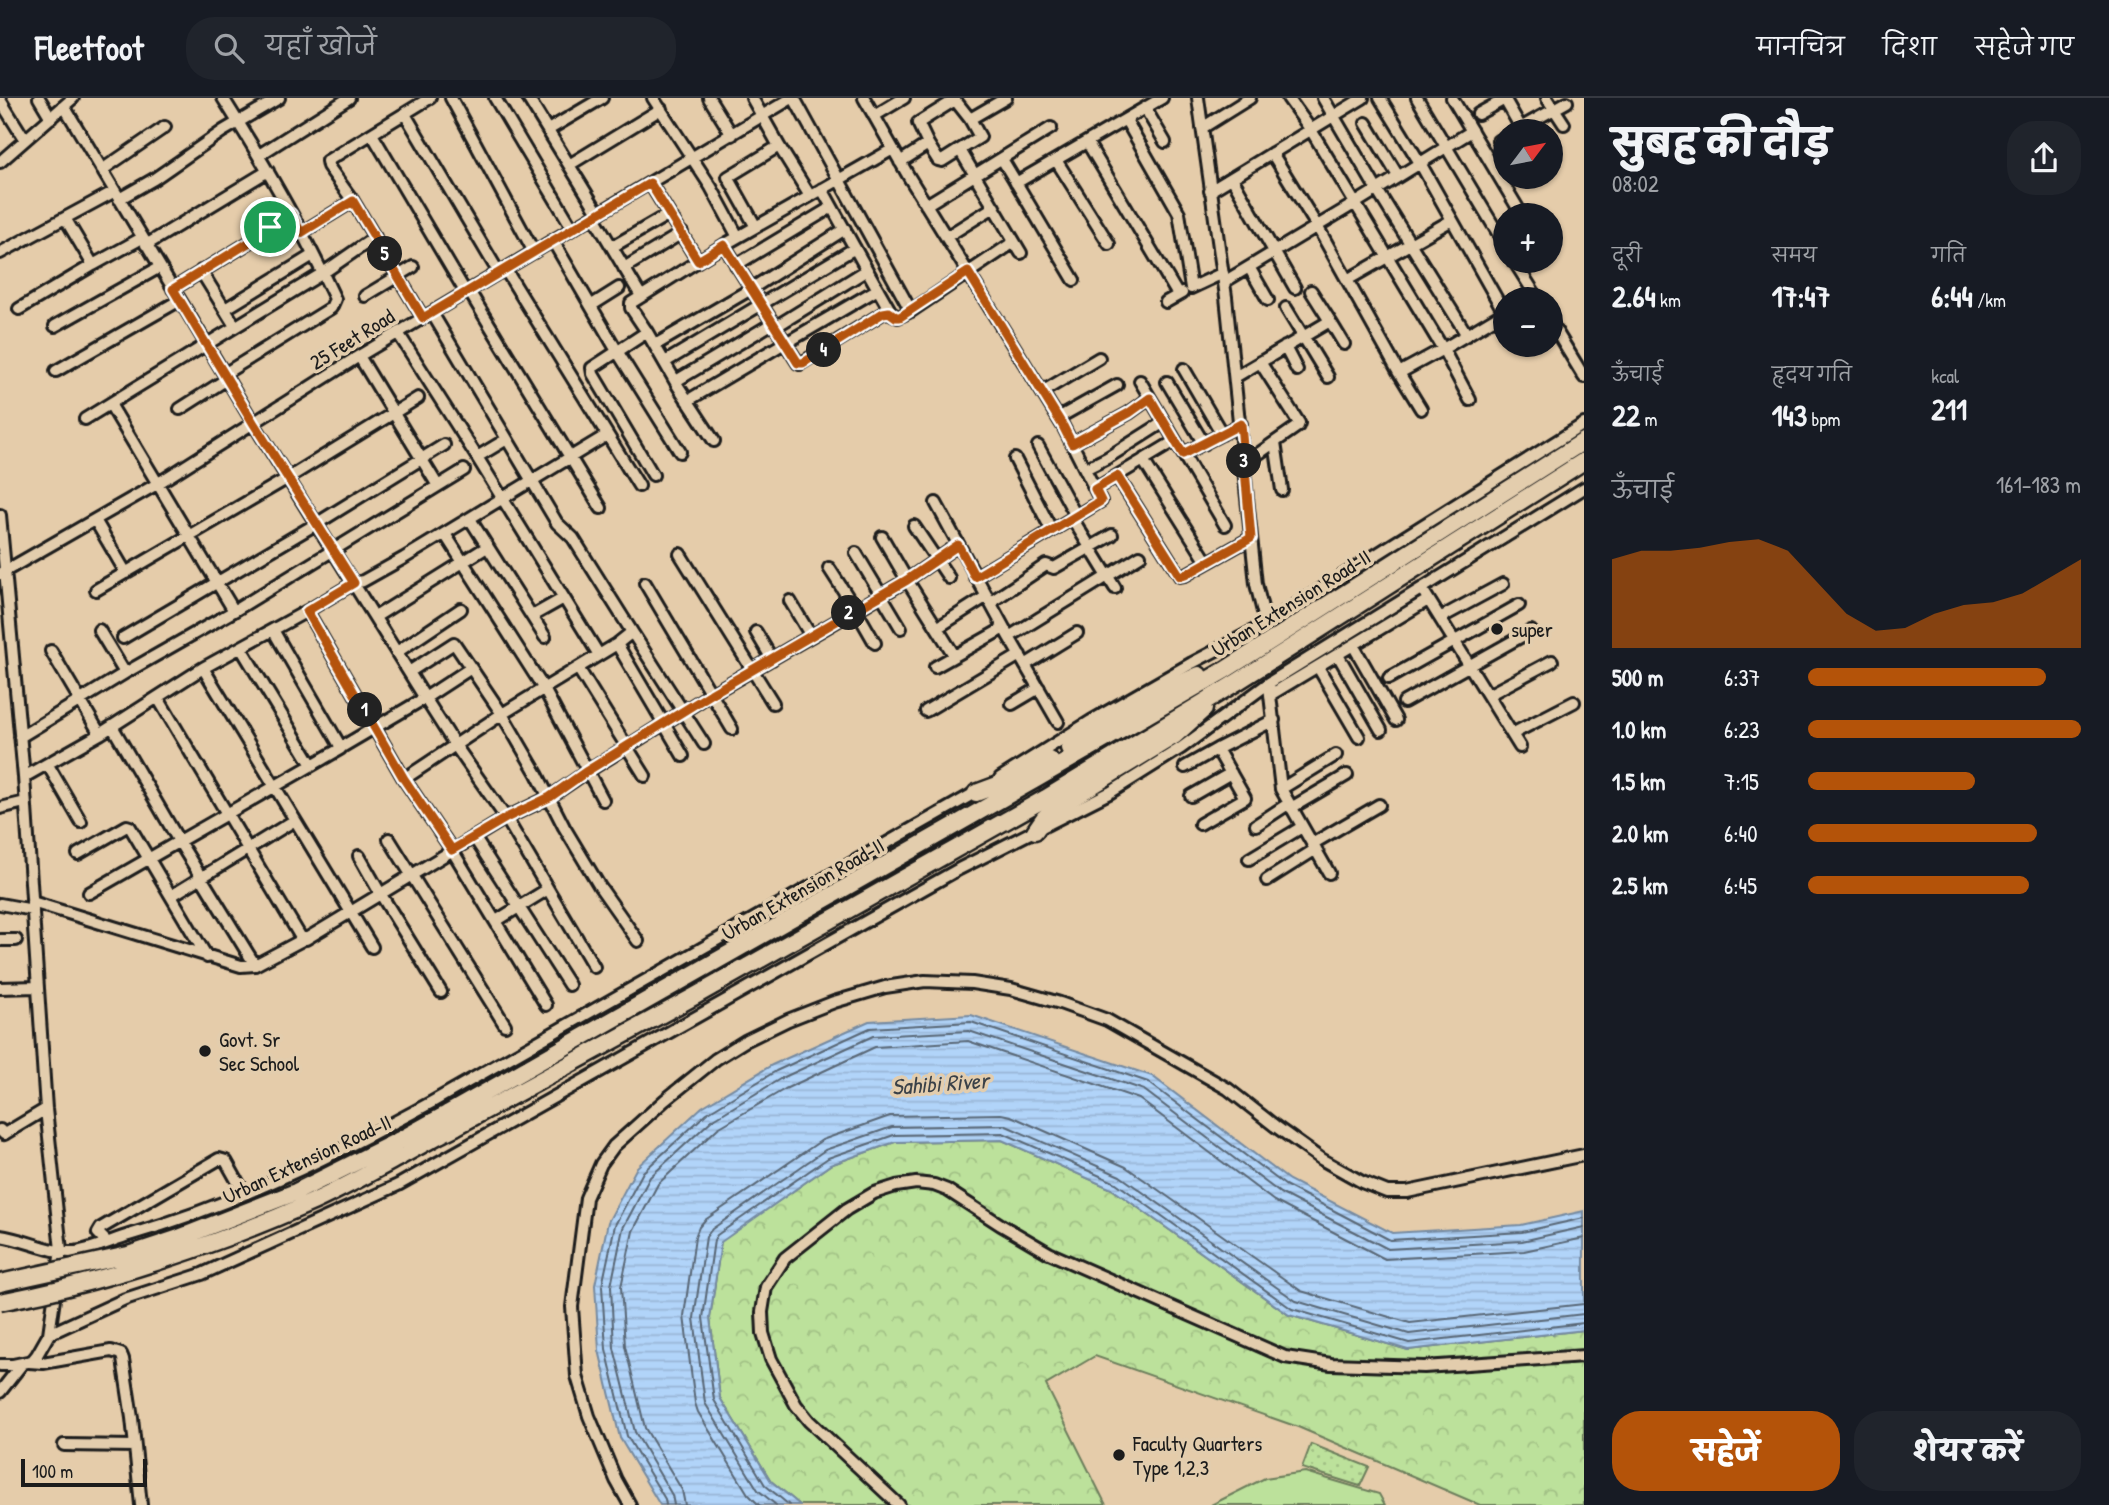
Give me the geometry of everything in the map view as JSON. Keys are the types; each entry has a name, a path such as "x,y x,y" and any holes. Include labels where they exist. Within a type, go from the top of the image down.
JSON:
{"highway":[{"name":"Urban Extension Road-II","path":"0,1301 29,1296 183,1255 307,1205 1225,670 1584,441"},
{"name":"Urban Extension Road-II","path":"444,1124 695,996 1046,798 1210,698 1584,461"},
{"path":"976,793 1043,764 1170,688 1199,675 1225,670"},
{"path":"1035,831 1044,818 1059,806 1174,736 1204,710 1210,698"},
{"name":"Urban Extension Road-II","path":"0,1283 128,1255 179,1238 400,1149"}],"street":[{"path":"38,98 51,118"},
{"path":"180,409 331,308 335,299 268,171 223,98"},
{"path":"0,253 65,218 154,179 223,131 279,98"},
{"path":"258,155 349,98"},
{"path":"430,98 327,161 328,166 353,201 398,276 508,439 557,523 573,538 704,744"},
{"path":"451,98 534,253"},
{"path":"495,98 572,229"},
{"path":"528,98 569,165 641,296"},
{"path":"548,130 602,98"},
{"path":"653,98 693,158 738,237"},
{"path":"709,98 732,135"},
{"path":"752,98 810,196"},
{"path":"793,98 911,311"},
{"name":"25 Feet Road","path":"3,572 157,485 359,356 793,98"},
{"path":"864,98 926,205 1058,418 1101,501 975,577"},
{"path":"874,116 904,98"},
{"path":"970,119 1006,98"},
{"path":"1198,98 1241,424 1256,584 1266,624"},
{"path":"1202,128 1250,98"},
{"path":"1288,98 1311,130 1443,349 1470,400"},
{"path":"1324,98 1377,190 1467,335"},
{"path":"1210,191 1363,98"},
{"path":"1380,98 1493,291"},
{"path":"1417,98 1493,225"},
{"path":"1452,98 1515,203"},
{"path":"1546,98 1564,124"},
{"path":"1478,114 1504,99 1513,119"},
{"path":"0,100 25,140"},
{"path":"956,100 970,119 980,137 940,161 918,123 938,103 956,100"},
{"path":"0,162 68,102 102,170 254,424 455,745 506,818 594,967"},
{"path":"1016,183 1126,120 1152,102 1165,142"},
{"path":"1536,119 1567,102"},
{"path":"569,165 661,110"},
{"path":"405,114 639,486"},
{"path":"1126,120 1179,213 1191,288"},
{"path":"1366,123 1398,176"},
{"path":"102,170 165,127"},
{"path":"926,205 1051,128"},
{"path":"1166,302 1191,288 1249,267 1472,131"},
{"path":"372,134 601,508"},
{"path":"1087,142 1178,295"},
{"path":"900,162 928,144"},
{"path":"756,227 728,177 779,146"},
{"path":"714,441 687,401 630,304 724,245 893,149"},
{"path":"960,150 1021,253"},
{"path":"1272,153 1317,226 1421,409"},
{"path":"1002,159 1074,280"},
{"path":"1056,160 1108,244"},
{"path":"19,309 93,264 144,242 268,171"},
{"path":"1232,178 1295,288"},
{"path":"650,183 698,261"},
{"path":"822,189 892,314"},
{"path":"301,233 353,201"},
{"path":"736,265 832,207"},
{"path":"946,237 994,207"},
{"path":"173,289 291,214"},
{"path":"612,247 669,214"},
{"path":"65,218 93,264"},
{"path":"1347,280 1452,220"},
{"path":"655,345 751,289 845,229"},
{"path":"624,268 682,233"},
{"path":"85,419 323,273 375,237"},
{"path":"553,241 680,452"},
{"path":"724,245 798,363 803,363 887,311 898,317 911,311 1014,242"},
{"path":"665,362 855,248"},
{"path":"225,309 313,254"},
{"path":"55,326 160,267"},
{"path":"365,296 413,267"},
{"path":"1249,267 1268,300"},
{"path":"676,381 867,270"},
{"path":"201,271 235,326"},
{"path":"592,305 619,288"},
{"path":"687,401 878,289"},
{"path":"1311,290 1344,344"},
{"path":"56,371 180,300"},
{"path":"1286,308 1328,377"},
{"path":"1399,373 1493,319"},
{"path":"1235,377 1329,321"},
{"path":"648,332 594,367 592,371 653,475"},
{"path":"398,333 478,457 599,656"},
{"path":"1563,342 1584,377"},
{"path":"1285,347 1297,370"},
{"path":"359,356 438,486"},
{"path":"1042,392 1099,358"},
{"path":"1244,464 1299,423 1260,362"},
{"path":"1184,369 1222,434"},
{"path":"1140,380 1226,525"},
{"path":"1167,382 1204,444"},
{"path":"1058,418 1117,384"},
{"path":"96,590 288,478 418,398"},
{"path":"1072,444 1129,413 1150,398"},
{"path":"110,404 234,611"},
{"path":"1085,469 1164,422"},
{"path":"1183,454 1241,424"},
{"path":"0,1236 75,1252 165,1224 267,1186 373,1135 976,793 1091,721 1192,663 1266,624 1584,424"},
{"path":"24,777 100,734 203,668 445,534 607,435"},
{"path":"478,457 508,439"},
{"path":"1095,489 1175,441"},
{"path":"1275,442 1282,490"},
{"path":"123,638 444,445"},
{"path":"1038,446 1074,517 1115,588"},
{"path":"1014,459 1052,531"},
{"path":"1143,460 1207,562"},
{"path":"20,737 234,611 464,470"},
{"path":"1117,476 1180,576 1251,538"},
{"path":"49,1334 125,1299 214,1269 398,1185 959,869 1111,792 1422,589 1584,488"},
{"path":"936,503 1058,722"},
{"path":"0,515 3,572 26,802 46,1110 61,1250 49,1334 37,1355 25,1363 0,1392"},
{"path":"470,519 545,637"},
{"path":"95,520 126,573"},
{"path":"914,526 949,578"},
{"path":"445,534 544,689 603,800"},
{"path":"937,628 1046,565 1054,568 1112,535"},
{"path":"882,537 954,655"},
{"path":"0,904 32,906 241,966 255,965 304,939 506,818 550,797 683,711 907,580 958,545"},
{"path":"375,617 487,547"},
{"path":"856,553 901,628"},
{"path":"680,554 773,704"},
{"path":"935,667 954,655 1006,632 1140,556"},
{"path":"829,568 875,643"},
{"path":"645,583 732,729"},
{"path":"1440,618 1503,584"},
{"path":"1422,589 1520,747"},
{"path":"532,616 564,598"},
{"path":"1270,689 1318,667 1429,600"},
{"path":"790,601 811,636"},
{"path":"1389,678 1520,605"},
{"path":"397,652 461,609"},
{"path":"307,611 404,779 452,850 546,1004"},
{"path":"99,630 125,673"},
{"path":"273,630 340,748"},
{"path":"1404,702 1531,631"},
{"path":"404,779 502,714 599,656 632,632"},
{"path":"756,632 772,659"},
{"path":"926,711 1077,633"},
{"path":"409,673 454,643 502,714 550,797 564,827 600,887 638,942"},
{"path":"617,644 683,756"},
{"path":"1353,645 1396,720"},
{"path":"241,648 312,765"},
{"path":"51,651 100,734"},
{"path":"1338,655 1381,730"},
{"path":"1488,695 1552,662"},
{"path":"1318,667 1359,737"},
{"path":"203,668 372,947"},
{"path":"89,893 180,843 471,668"},
{"path":"578,668 645,776"},
{"path":"1012,704 1039,688"},
{"path":"1270,689 1281,789 1329,873"},
{"path":"158,698 304,939"},
{"path":"1512,734 1574,702"},
{"path":"1185,767 1273,720"},
{"path":"112,726 255,965"},
{"path":"1200,824 1244,800 1245,795 1217,749"},
{"path":"1281,789 1336,755"},
{"path":"48,765 81,822"},
{"path":"1191,796 1231,773"},
{"path":"1256,825 1347,775"},
{"path":"0,808 26,802"},
{"path":"1267,880 1379,804"},
{"path":"171,896 295,820"},
{"path":"78,854 129,826 207,957"},
{"path":"1249,859 1302,827"},
{"path":"474,837 569,985"},
{"path":"389,839 505,1025"},
{"path":"359,856 441,992"},
{"path":"496,921 548,889"},
{"path":"0,940 16,940"},
{"path":"630,1505 615,1480 589,1416 577,1376 572,1307 583,1210 590,1187 601,1164 614,1146 716,1059 788,1020 834,1002 884,987 925,981 972,982 1011,989 1060,1003 1107,1020 1228,1088 1321,1159 1362,1182 1387,1192 1407,1192 1584,1155"},
{"path":"0,988 37,987"},
{"path":"432,1102 459,1150"},
{"path":"1,1133 46,1110"},
{"path":"107,1241 98,1233 101,1228 219,1159 226,1161 240,1186"},
{"path":"899,1505 809,1421 796,1405 771,1359 763,1333 762,1312 766,1287 785,1258 847,1209 874,1194 897,1186 916,1183 947,1190 1049,1253 1285,1357 1331,1364 1424,1367 1584,1356"},
{"path":"0,1365 43,1363 111,1351 121,1354 141,1505"},
{"path":"64,1445 135,1446"}],"green space":[{"path":"1002,1140 1112,1189 1289,1315 1408,1350 1584,1330 1584,1505 1480,1505 1298,1427 1095,1356 1046,1385 1106,1505 800,1505 771,1481 720,1398 710,1318 721,1241 830,1165 895,1142"},
{"path":"1311,1444 1369,1467 1360,1486 1302,1468"},
{"path":"1305,1472 1379,1494 1385,1505 1211,1505 1265,1478"}],"water":[{"name":"Sahibi River","path":"971,1015 1152,1076 1289,1180 1392,1233 1521,1225 1584,1211 1584,1330 1408,1350 1289,1315 1112,1189 1002,1140 895,1142 830,1165 721,1242 710,1318 720,1398 771,1481 800,1505 660,1505 620,1438 599,1350 595,1285 608,1222 637,1167 702,1107 772,1065 869,1021"}],"place":[{"name":"super","path":"1497,629"},
{"name":"Govt. Sr Sec School","path":"205,1051"},
{"name":"Faculty Quarters Type 1,2,3","path":"1119,1455"}],"route":[{"path":"650,183 698,261 724,245 800,364 887,311 900,317 911,311 968,272 1072,444 1129,413 1150,398 1183,454 1241,424 1251,538 1180,576 1117,476 1095,489 1101,501 975,577 958,545 907,580 711,694 550,797 506,818 452,850 404,779 307,611 354,583 173,289 270,227 291,214 301,233 353,201 423,318 650,183"}]}
